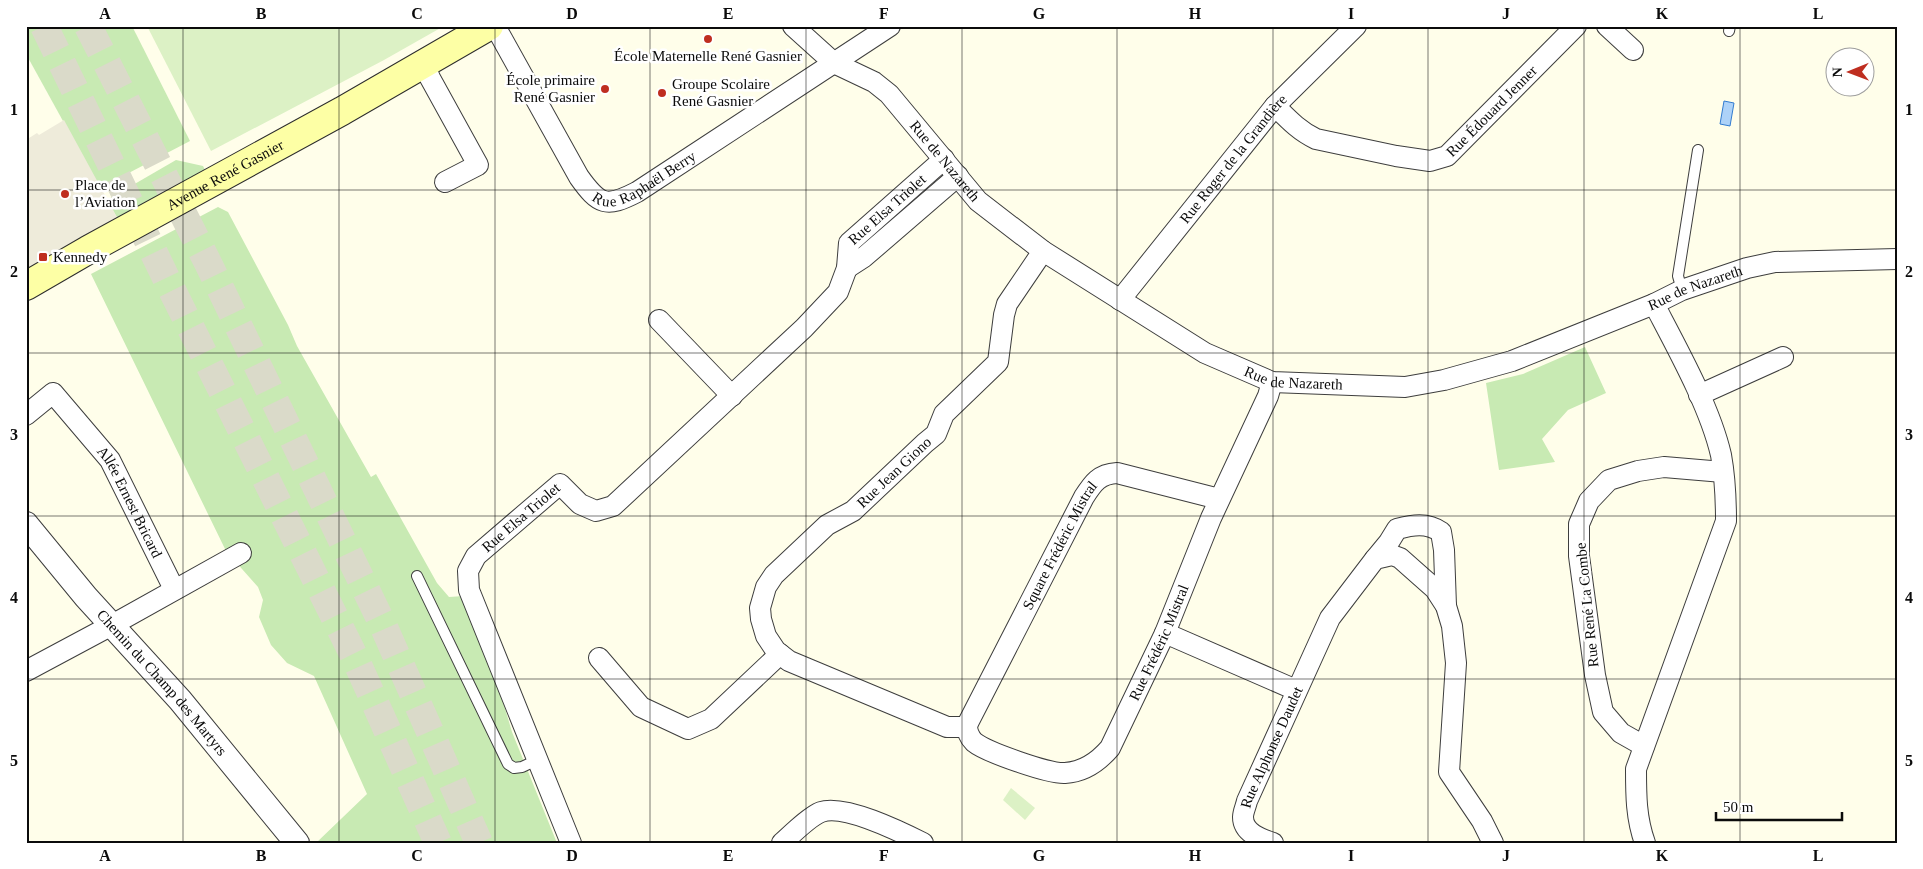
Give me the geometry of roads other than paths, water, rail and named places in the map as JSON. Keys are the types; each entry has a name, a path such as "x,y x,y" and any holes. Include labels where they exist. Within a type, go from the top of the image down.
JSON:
{"main road":[{"name":"Avenue René Gasnier","path":"26,286 342,111 489,26"}],"street":[{"name":"Rue Raphaël Berry","path":"495,26 580,177 597,199 610,202 622,200 637,192 890,26"},
{"name":"Rue de Nazareth","path":"793,26 834,63 874,82 889,94 978,201 1043,251 1204,353 1272,382 1405,388 1444,380 1512,361 1654,304 1682,290 1747,268 1775,262 1897,259"},
{"name":"Rue Roger de la Grandière","path":"1120,300 1275,106 1356,26"},
{"path":"1608,26 1633,50"},
{"name":"Rue Édouard Jenner","path":"1275,106 1303,133 1316,139 1396,156 1430,160 1447,156 1564,31"},
{"path":"424,63 430,78 478,165 445,182"},
{"name":"Rue Elsa Triolet","path":"537,760 469,590 468,571 476,556 560,484 580,504 588,508 596,511 613,506 804,328 838,292 847,268 849,243 944,159"},
{"name":"Rue Elsa Triolet","path":"847,268 864,258 958,176"},
{"name":"Rue Jean Giono","path":"967,725 947,727 936,724 789,661 776,651 766,636 760,608 766,587 774,575 827,525 853,511 936,434 944,414 998,362 1007,304 1043,251"},
{"path":"1646,843 1639,827 1636,800 1636,769 1726,521 1723,472 1715,435 1699,395 1654,304"},
{"path":"659,320 732,396"},
{"path":"1699,395 1783,356"},
{"name":"Rue Frédéric Mistral","path":"967,725 969,736 980,746 1049,772 1064,773 1087,768 1103,756 1110,748 1165,633 1219,499 1268,396 1272,382"},
{"name":"Allée Ernest Bricard","path":"26,415 54,393 110,460 174,589"},
{"name":"Rue René La Combe","path":"1644,746 1621,733 1603,712 1595,675 1579,556 1579,524 1589,500 1609,480 1638,471 1664,467 1723,472"},
{"name":"Square Frédéric Mistral","path":"967,725 1084,497 1098,478 1117,473 1219,499"},
{"name":"Chemin du Champ des Martyrs","path":"26,524 86,598 180,700 297,843"},
{"path":"1296,690 1330,618 1390,542 1396,529 1416,524 1434,527 1441,532 1444,550 1446,606 1452,626 1456,663 1449,772 1482,821 1493,843"},
{"path":"26,671 241,553"},
{"path":"1376,559 1392,555 1400,558 1435,589 1446,606"},
{"name":"Rue Alphonse Daudet","path":"1165,633 1296,690 1247,801 1243,818 1248,830 1262,839 1273,843"},
{"path":"598,658 641,706 688,729 711,719 780,654"},
{"path":"537,760 571,843"},
{"path":"782,843 820,812 834,810 858,815 923,843"}],"lane":[{"path":"1682,290 1678,276 1698,150"},
{"path":"417,576 508,764 514,768 522,767 537,760"}],"water":[{"path":"1724,101 1734,103 1730,126 1720,124"}],"tunnel":[{"path":"44,26 168,282 354,656 438,843"},
{"path":"88,26 208,263 383,625 479,843"}],"place":[{"name":"École Maternelle René Gasnier","path":"708,39"},
{"name":"École primaire René Gasnier","path":"605,89"},
{"name":"Groupe Scolaire René Gasnier","path":"662,93"},
{"name":"Place de l’Aviation","path":"65,194"},
{"name":"Kennedy","path":"43,257"}]}
